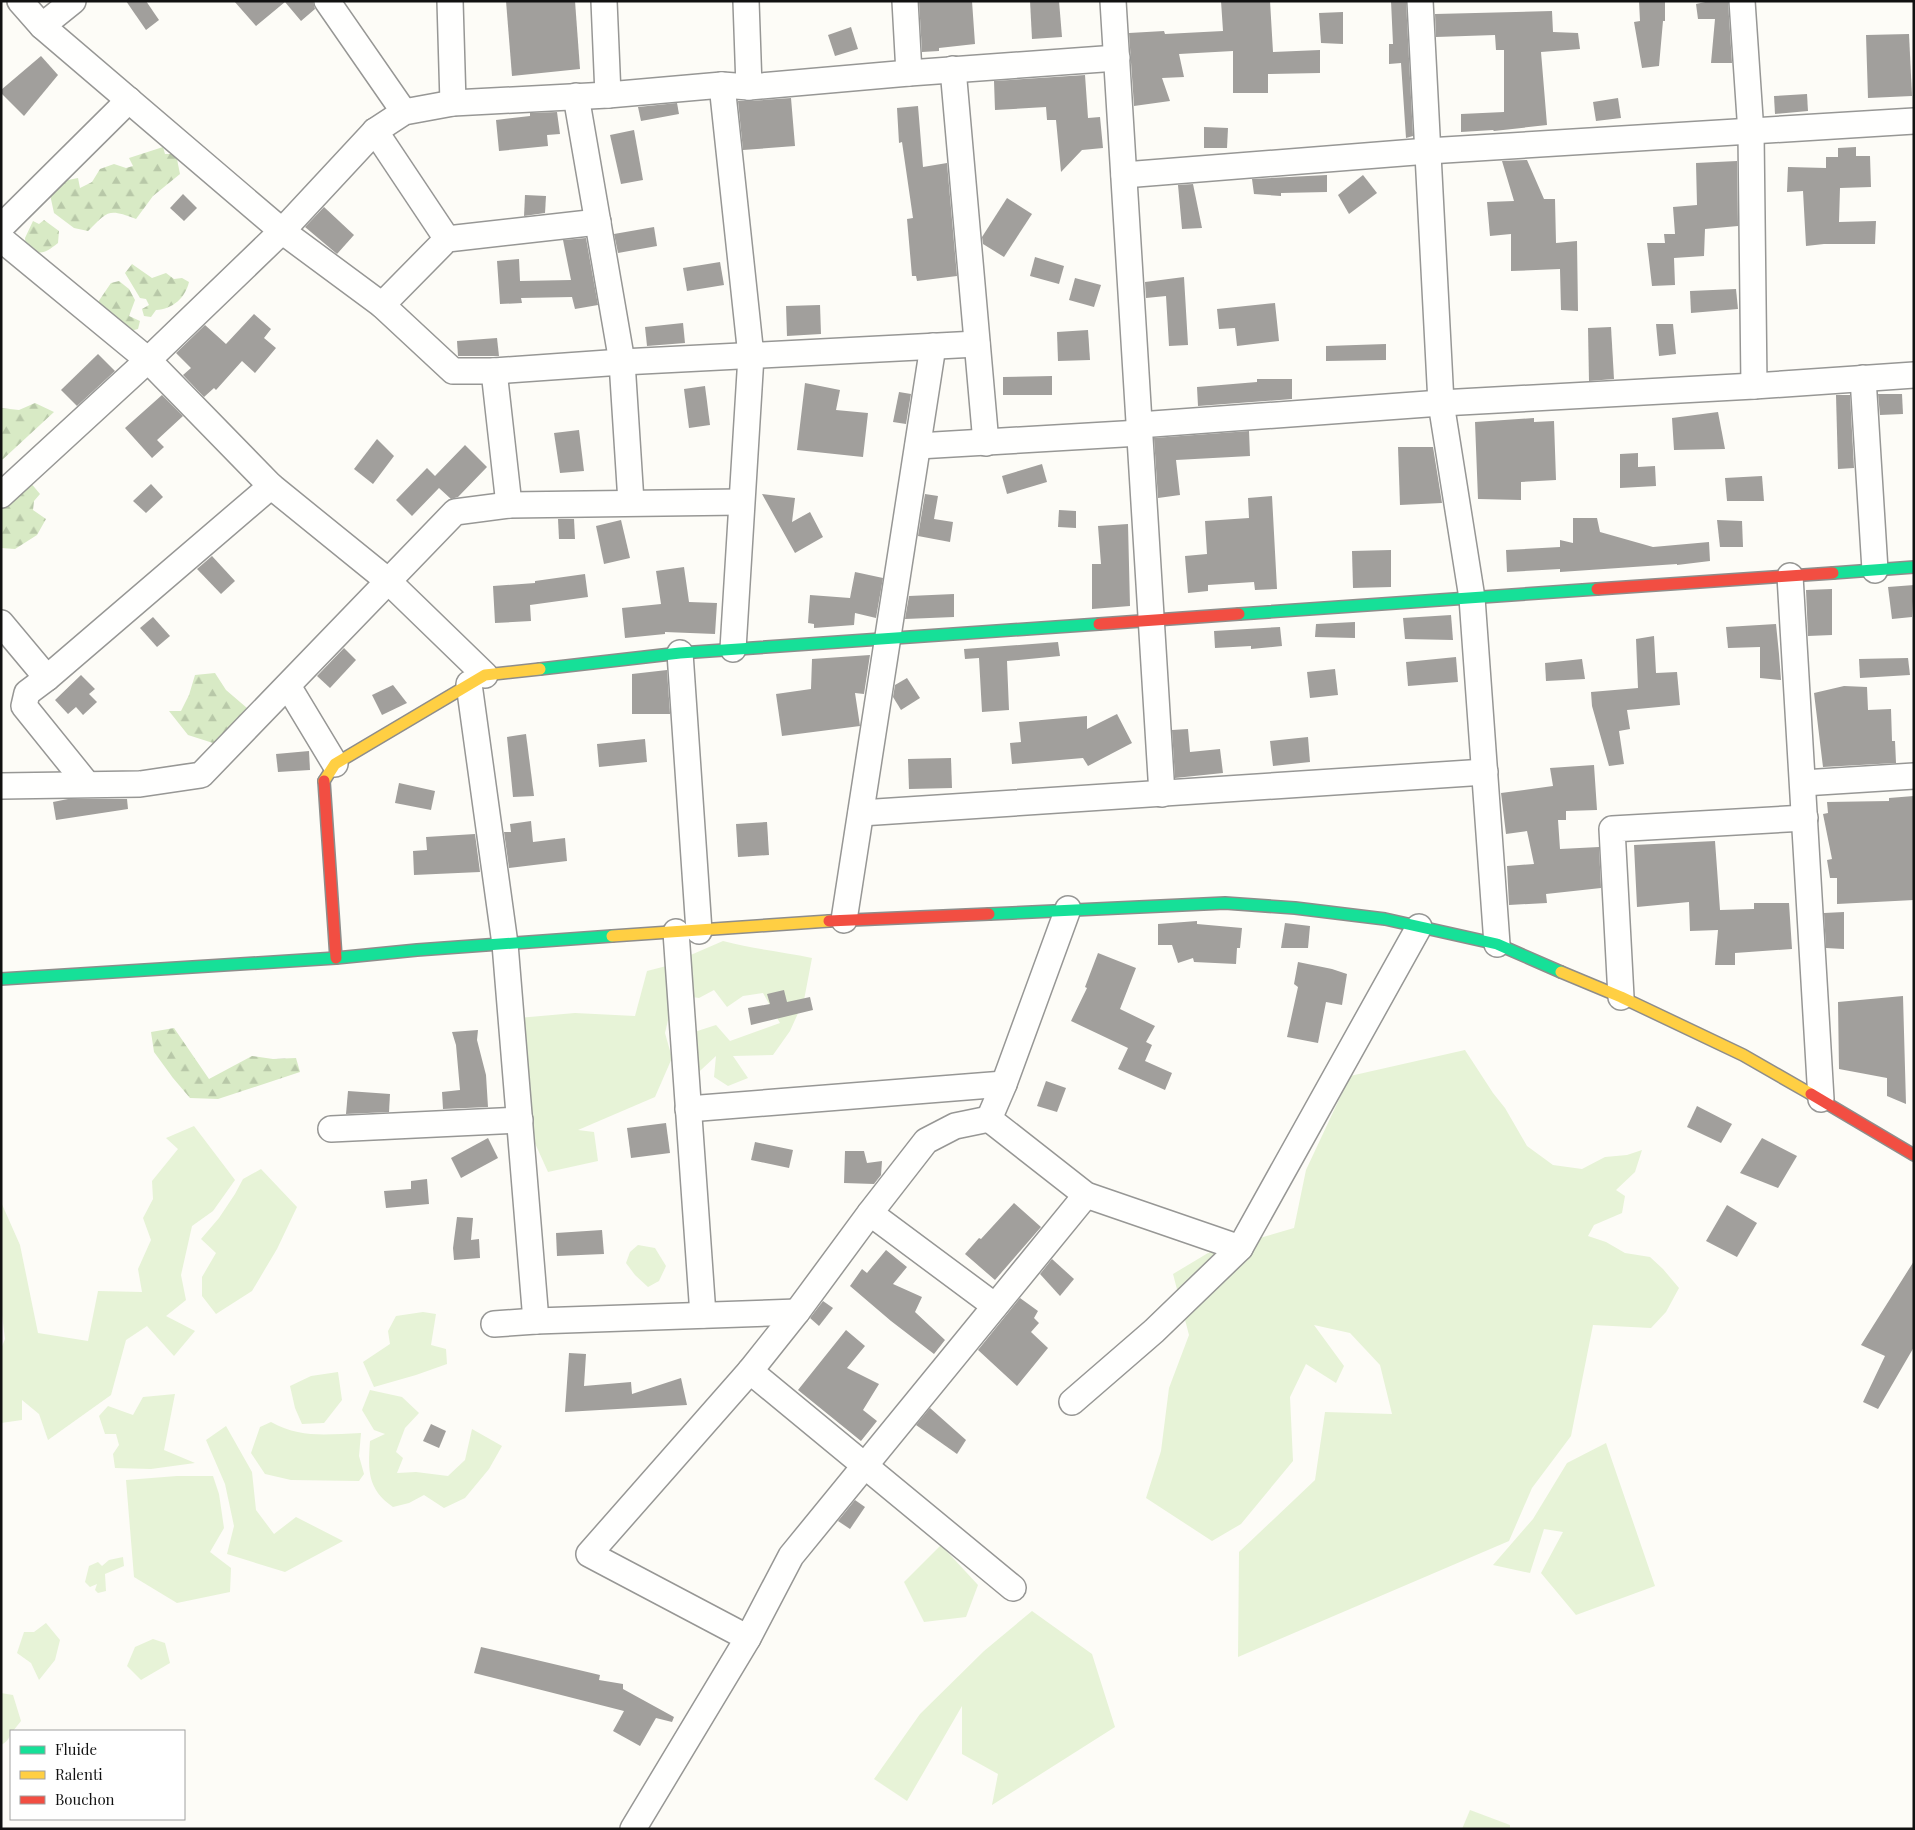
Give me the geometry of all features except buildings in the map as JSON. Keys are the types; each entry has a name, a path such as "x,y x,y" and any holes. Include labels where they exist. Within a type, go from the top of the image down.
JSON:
{"street":[{"path":"20,1 42,26 282,230 382,304 453,371 494,371 622,362 977,344"},
{"path":"42,26 73,1"},
{"path":"327,1 404,112"},
{"path":"450,1 453,103"},
{"path":"604,1 608,95"},
{"path":"746,1 749,87"},
{"path":"905,1 909,72"},
{"path":"1113,1 1162,794"},
{"path":"1420,1 1441,403 1472,598 1497,944"},
{"path":"1742,1 1750,133 1754,386"},
{"path":"1,495 148,360 282,230 374,131 404,112 453,103 608,95 722,85 749,87 909,72 1116,58"},
{"path":"953,69 986,443"},
{"path":"722,85 751,356 733,649"},
{"path":"576,96 622,362 631,502"},
{"path":"1,227 129,100"},
{"path":"1124,175 1428,151 1750,133 1914,121"},
{"path":"374,131 448,239"},
{"path":"382,304 448,239 598,222"},
{"path":"1,239 148,360 271,486 387,580 477,679 505,944 536,1321"},
{"path":"844,920 933,346"},
{"path":"494,371 508,505"},
{"path":"918,446 986,443 1441,403 1754,386 1914,375"},
{"path":"1863,378 1875,570"},
{"path":"87,784 24,706 27,693 47,678 271,486"},
{"path":"1,786 140,784 201,775 454,512 508,505 741,502"},
{"path":"336,958 323,782 335,764 477,679 680,653 1914,567"},
{"path":"1790,576 1821,1099"},
{"path":"1,623 47,678"},
{"path":"680,653 687,931 688,1109 703,1315"},
{"path":"288,686 335,764"},
{"path":"860,813 1485,772"},
{"path":"1803,783 1914,776"},
{"path":"1621,997 1612,829 1805,818"},
{"path":"1,979 336,958 417,950 844,920 1225,903 1296,908 1385,919 1497,944 1621,997 1743,1054 1909,1150"},
{"path":"989,1119 1004,1084 1068,909"},
{"path":"1072,1402 1154,1331 1240,1248 1419,927"},
{"path":"688,1109 1004,1084"},
{"path":"989,1119 1086,1195 1240,1248"},
{"path":"748,1638 589,1554 750,1371 926,1141 956,1126 989,1119"},
{"path":"332,1129 520,1120"},
{"path":"633,1829 748,1638 791,1556 1086,1195"},
{"path":"870,1213 995,1306"},
{"path":"494,1324 797,1312"},
{"path":"750,1371 1013,1588"}],"green space":[{"path":"163,147 165,154 176,154 180,174 153,196 136,219 120,213 109,213 88,231 74,228 54,213 49,190 68,180 78,178 80,188 92,182 100,169 114,164 126,168 133,166 129,158"},
{"path":"44,220 59,231 58,243 44,252 26,249 25,238 33,221 39,224"},
{"path":"132,264 152,278 166,273 174,279 182,278 189,282 185,293 173,305 156,310 151,317 144,316 142,309 149,305 146,299 140,298 125,273"},
{"path":"119,281 129,289 135,300 129,316 140,321 138,329 119,334 96,305 111,283"},
{"path":"35,403 54,412 1,461 1,408 19,410"},
{"path":"1,479 30,482 40,494 34,501 33,510 46,519 37,535 15,549 1,548"},
{"path":"215,673 226,690 247,708 238,731 213,743 188,735 169,711 181,711 189,695 195,675"},
{"path":"723,941 812,958 804,1000 790,1031 773,1055 733,1056 748,1078 728,1086 714,1077 716,1056 687,1083 685,1035 716,1025 730,1041 780,1023 763,993 743,996 727,1007 714,990 699,998 686,996 686,957"},
{"path":"678,963 675,990 665,1033 672,1058 655,1097 578,1130 594,1132 598,1161 548,1172 524,1119 518,1018 575,1013 635,1016 647,971"},
{"path":"174,1028 209,1079 252,1056 273,1059 296,1058 300,1072 218,1099 190,1098 154,1052 151,1032"},
{"path":"1465,1050 1505,1108 1527,1146 1553,1165 1582,1169 1605,1157 1627,1155 1642,1150 1635,1172 1616,1190 1625,1196 1622,1213 1594,1225 1588,1236 1606,1242 1625,1253 1650,1257 1679,1288 1666,1312 1651,1328 1593,1325 1571,1436 1532,1488 1509,1541 1238,1657 1239,1552 1315,1480 1325,1412 1392,1414 1380,1365 1350,1333 1314,1325 1344,1366 1336,1383 1306,1364 1290,1397 1293,1461 1241,1524 1212,1541 1146,1498 1161,1451 1169,1388 1189,1335 1173,1274 1208,1253 1294,1228 1306,1170 1350,1076"},
{"path":"194,1126 235,1180 213,1211 192,1226 181,1275 186,1300 166,1316 195,1331 174,1356 147,1326 126,1340 111,1395 48,1440 39,1414 22,1400 22,1420 1,1423 1,1349 5,1339 1,1307 1,1202 20,1245 38,1333 88,1341 98,1291 142,1292 138,1269 151,1240 143,1218 153,1199 152,1181 178,1149 166,1138"},
{"path":"261,1169 297,1207 277,1249 252,1291 216,1314 202,1296 202,1277 216,1253 201,1239 219,1218 243,1179"},
{"path":"638,1245 655,1248 666,1266 659,1281 648,1287 626,1263 630,1252"},
{"path":"423,1312 436,1314 431,1345 446,1349 447,1364 374,1387 363,1362 390,1344 388,1331 396,1316"},
{"path":"338,1372 342,1400 324,1423 302,1424 295,1408 290,1386 311,1376"},
{"path":"370,1390 402,1397 419,1413 405,1428 396,1452 403,1458 397,1473 416,1472 448,1476 465,1460 472,1429 502,1446 489,1469 465,1498 444,1508 424,1495 409,1503 393,1507 384,1500 374,1486 369,1461 370,1441 385,1434 374,1430 362,1410"},
{"path":"175,1394 164,1450 195,1463 151,1469 115,1468 113,1454 119,1445 116,1434 105,1434 99,1416 108,1406 133,1415 143,1397"},
{"path":"271,1422 304,1433 361,1433 359,1456 364,1474 359,1481 291,1480 265,1474 251,1453 260,1427"},
{"path":"226,1426 252,1472 256,1510 274,1534 296,1517 343,1541 285,1572 227,1554 234,1526 225,1484 206,1440"},
{"path":"1606,1443 1655,1586 1576,1615 1541,1573 1563,1532 1544,1529 1530,1573 1493,1565 1533,1519 1567,1463"},
{"path":"177,1476 213,1476 219,1494 224,1528 210,1552 231,1568 230,1592 177,1603 134,1577 126,1480"},
{"path":"941,1545 978,1585 966,1617 924,1622 904,1582"},
{"path":"123,1557 124,1566 105,1574 106,1591 98,1593 95,1590 97,1584 90,1587 85,1582 89,1566 98,1562 102,1566 109,1560"},
{"path":"1032,1611 1092,1654 1115,1727 992,1805 998,1774 962,1754 962,1706 907,1801 874,1779 920,1714 984,1651"},
{"path":"46,1623 60,1640 55,1660 39,1680 31,1663 17,1653 24,1632 34,1632"},
{"path":"153,1639 165,1643 170,1663 141,1680 127,1666 135,1647"},
{"path":"1,1693 13,1695 21,1721 14,1730 10,1730 8,1740 1,1745"},
{"path":"1470,1810 1510,1825 1510,1829 1462,1829"}],"traffic: fast":[{"path":"1833,573 1914,567"},
{"path":"1239,614 1597,589"},
{"path":"540,669 680,653 1099,624"},
{"path":"989,914 1225,903 1295,908 1385,919 1497,944 1561,972"},
{"path":"1,979 336,958 417,950 612,936"}],"traffic: slow":[{"path":"324,781 335,764 485,675 540,669"},
{"path":"612,936 829,921"},
{"path":"1561,972 1621,997 1743,1055 1811,1094"}],"traffic: jam":[{"path":"1597,589 1833,573"},
{"path":"1099,624 1239,614"},
{"path":"324,781 336,958"},
{"path":"829,921 989,914"},
{"path":"1811,1094 1914,1155"}]}
